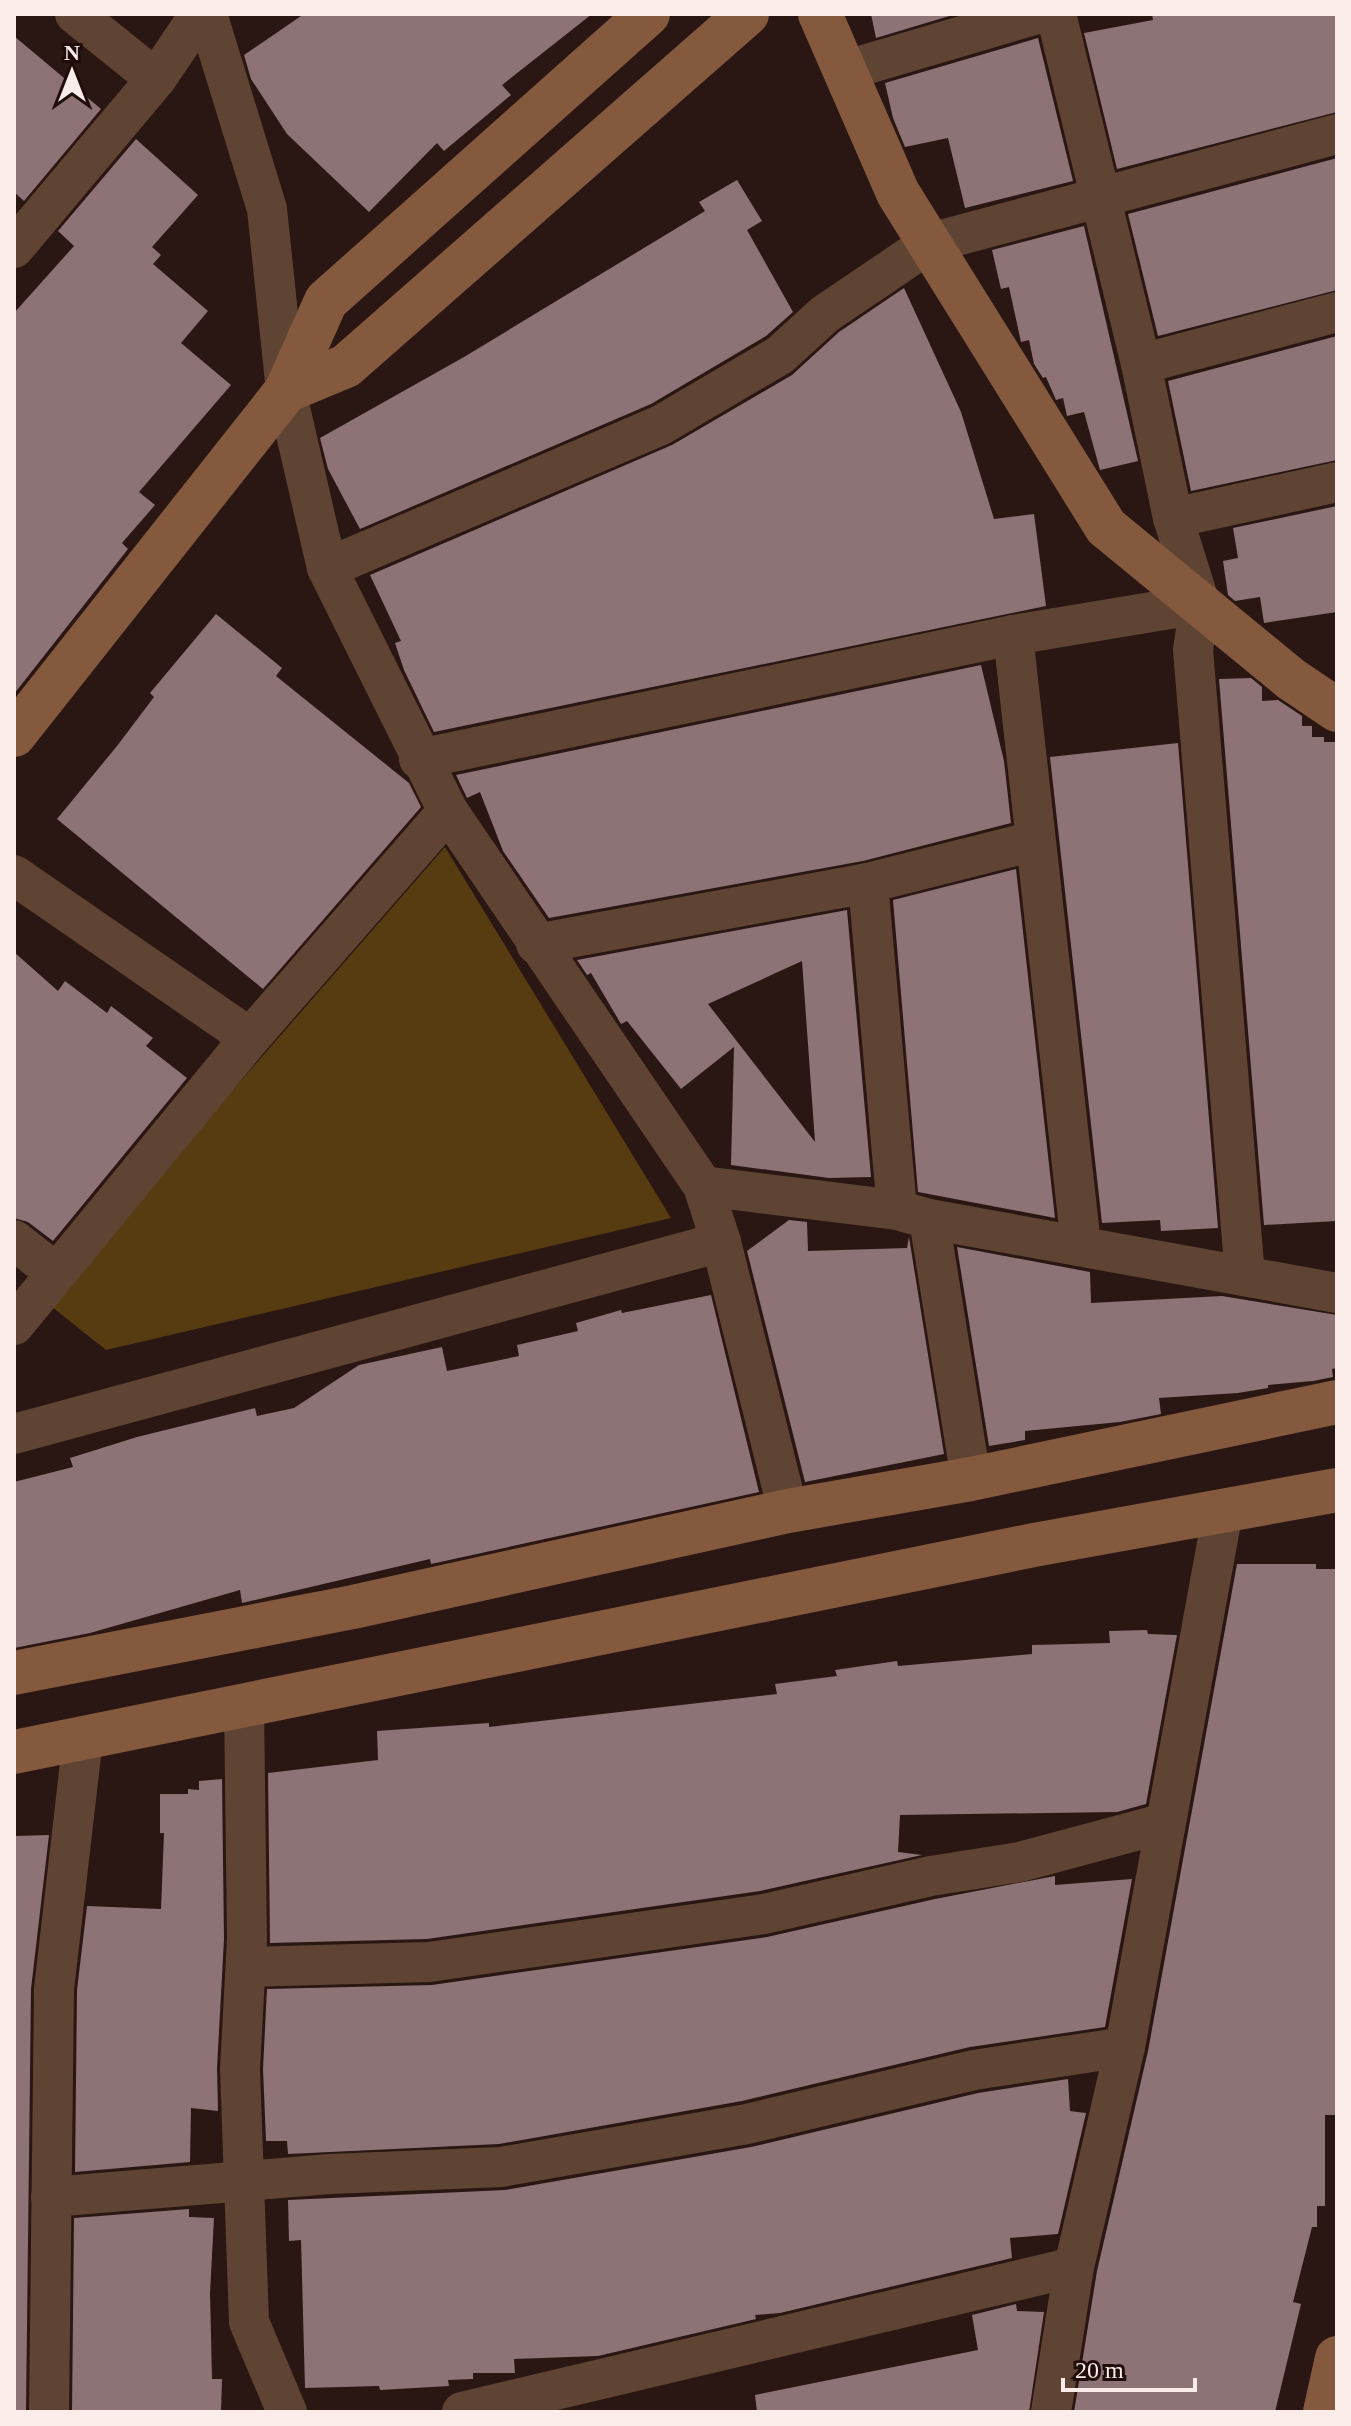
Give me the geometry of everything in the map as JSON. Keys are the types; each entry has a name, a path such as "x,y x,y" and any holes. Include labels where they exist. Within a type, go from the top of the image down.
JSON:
{"main road":[{"path":"14,735 286,391 326,301 648,14"},
{"path":"286,391 346,366 747,14"},
{"path":"820,14 898,193 1106,527 1291,679 1337,710"},
{"path":"14,1673 353,1607 788,1511 971,1479 1337,1402"},
{"path":"14,1752 1034,1545 1337,1490"},
{"path":"1325,2412 1337,2358"}],"street":[{"path":"75,14 156,79"},
{"path":"847,70 1037,14"},
{"path":"1056,14 1141,364 1173,518 1200,604 1193,650 1245,1276"},
{"path":"14,248 211,17"},
{"path":"211,17 267,209 286,391 327,568 419,759 448,811 703,1186 721,1242 788,1511"},
{"path":"327,568 661,425 780,355 825,314 930,243 1337,134"},
{"path":"1141,364 1337,312"},
{"path":"1173,518 1337,482"},
{"path":"419,759 1013,635 1200,604"},
{"path":"1013,635 1081,1245"},
{"path":"14,1325 250,1038 448,811"},
{"path":"536,944 868,883 1034,841"},
{"path":"14,875 250,1038"},
{"path":"868,883 913,1215 971,1479"},
{"path":"703,1186 913,1215 1337,1293"},
{"path":"14,1240 56,1273"},
{"path":"14,1434 721,1242"},
{"path":"1051,2412 1074,2267 1125,2047 1223,1511"},
{"path":"244,1705 246,1967 240,2069 249,2322 287,2412"},
{"path":"49,2412 54,1989 83,1738"},
{"path":"246,1967 429,1962 764,1914 931,1876 1020,1862 1165,1823"},
{"path":"51,2197 245,2180 501,2167 747,2124 974,2070 1125,2047"},
{"path":"462,2412 1074,2267"}],"shaded area":[{"path":"445,847 671,1218 106,1350 47,1303"}],"building":[{"path":"304,14 592,14 502,85 511,95 444,151 437,143 369,212 287,134 251,79 244,55"},
{"path":"871,14 956,14 876,38"},
{"path":"1152,14 1337,14 1337,112 1117,169 1084,33 1153,20"},
{"path":"14,36 101,109 24,201 14,192"},
{"path":"1038,38 1073,181 965,208 948,138 905,147 893,118 885,83"},
{"path":"136,139 198,195 152,247 161,255 153,264 208,311 181,343 231,385 139,492 155,505 122,543 128,549 14,694 14,313 74,246 58,231"},
{"path":"1337,158 1337,290 1158,336 1128,214"},
{"path":"737,180 762,221 747,230 793,312 766,336 651,404 360,529 328,469 320,438 464,357 705,211 699,202"},
{"path":"1084,226 1138,461 1100,470 1084,412 1067,416 1063,398 1056,400 1046,377 1043,378 1034,364 1029,340 1021,342 1009,287 1001,289 992,250"},
{"path":"904,288 961,412 994,519 1034,514 1046,606 434,732 404,670 395,643 401,641 370,575 672,445 792,375 839,332"},
{"path":"1337,336 1337,460 1191,491 1168,381"},
{"path":"1337,506 1337,612 1264,623 1260,597 1235,601 1228,595 1223,561 1238,558 1233,528"},
{"path":"216,614 282,668 276,676 409,783 421,807 263,989 57,819 154,697 150,693"},
{"path":"981,665 1004,761 1011,823 863,861 549,918 503,851 480,792 467,798 456,775"},
{"path":"1251,678 1262,687 1262,701 1278,700 1302,716 1302,726 1312,726 1312,737 1324,737 1324,742 1337,742 1337,1221 1264,1225 1219,679"},
{"path":"1178,743 1218,1228 1161,1231 1160,1220 1102,1223 1050,757"},
{"path":"1016,869 1055,1218 918,1192 893,900"},
{"path":"847,910 871,1177 829,1178 731,1165 734,1047 681,1089 627,1021 621,1024 591,973 587,975 577,960","holes":["802,961 815,1142 708,1004"]},
{"path":"14,952 58,991 65,981 107,1013 111,1006 153,1038 146,1046 187,1078 53,1241 28,1222 14,1218"},
{"path":"789,1220 807,1222 808,1251 907,1248 909,1237 944,1454 805,1482 747,1251"},
{"path":"957,1247 1090,1272 1091,1303 1222,1296 1337,1315 1337,1368 1332,1369 1333,1377 1313,1381 1268,1385 1268,1388 1238,1393 1159,1398 1161,1414 1120,1422 1025,1431 1025,1440 989,1446"},
{"path":"711,1295 759,1492 431,1564 430,1559 242,1603 240,1590 90,1633 14,1648 14,1482 73,1467 70,1458 137,1437 255,1408 257,1416 294,1408 359,1365 442,1347 447,1371 519,1356 517,1345 578,1331 576,1323 621,1310 622,1313"},
{"path":"1237,1564 1316,1564 1316,1569 1335,1569 1337,2115 1325,2115 1325,2206 1317,2206 1317,2227 1312,2227 1293,2302 1301,2304 1275,2412 1074,2412 1097,2271 1148,2051"},
{"path":"1147,1630 1148,1634 1177,1635 1146,1804 1117,1812 900,1815 898,1852 922,1855 760,1891 427,1939 270,1943 268,1773 378,1760 377,1731 489,1723 489,1727 777,1694 775,1684 837,1676 835,1670 897,1661 898,1666 1032,1654 1032,1645 1110,1643 1109,1631"},
{"path":"222,1779 224,1939 217,2068 218,2111 191,2108 190,2162 75,2172 77,1990 87,1906 161,1909 164,1833 160,1833 160,1794 188,1794 188,1789 199,1790 199,1781"},
{"path":"49,1835 31,1989 26,2412 14,2412 14,1836"},
{"path":"1055,1876 1055,1885 1132,1879 1105,2027 970,2047 742,2101 499,2144 288,2154 287,2141 266,2141 263,2069 267,1989 432,1985 767,1937"},
{"path":"1068,2079 1070,2111 1086,2113 1058,2234 1010,2238 1012,2258 780,2313 755,2315 756,2319 598,2356 514,2359 515,2373 473,2373 473,2379 448,2380 449,2386 380,2390 379,2386 305,2388 301,2240 289,2241 288,2200 505,2190 751,2147 978,2093"},
{"path":"189,2209 189,2217 214,2218 210,2293 212,2379 222,2379 221,2412 72,2412 74,2218"},
{"path":"1016,2304 1017,2311 1044,2312 1029,2412 757,2412 755,2395 978,2350 972,2315"}]}
